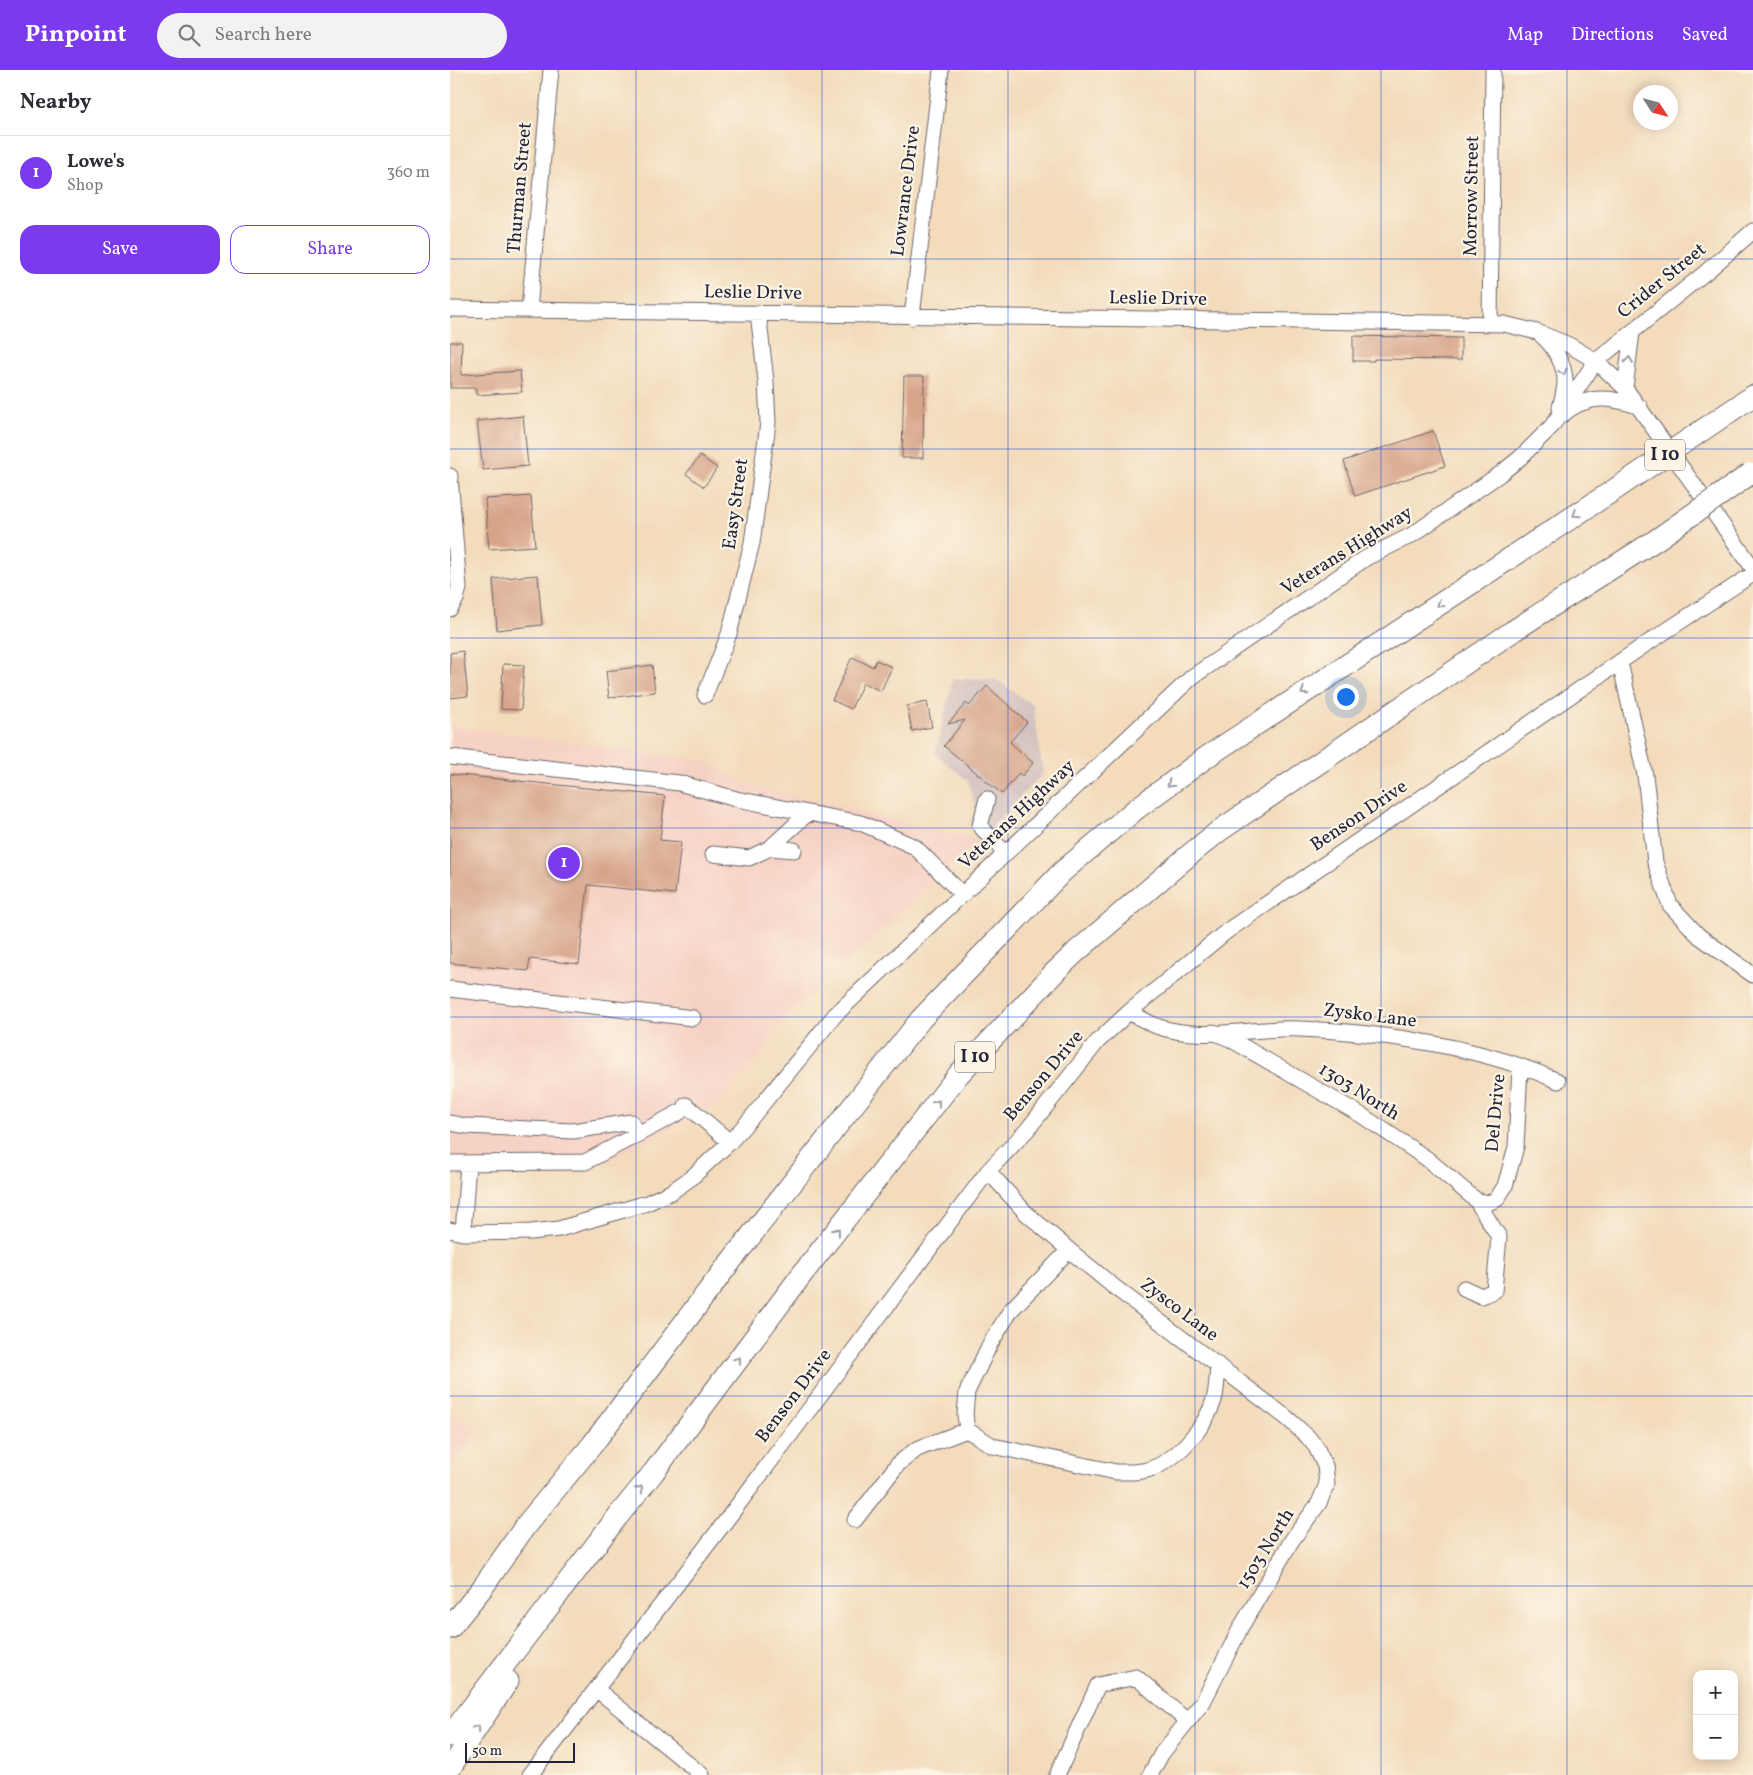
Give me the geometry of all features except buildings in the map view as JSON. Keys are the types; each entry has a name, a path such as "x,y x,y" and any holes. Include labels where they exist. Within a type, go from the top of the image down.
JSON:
{"highway":[{"name":"I 10","path":"450,1628 483,1587 526,1525 592,1446 724,1270 920,1019 1062,872 1136,809 1208,756 1617,488 1753,396"},
{"name":"I 10","path":"450,1736 653,1473 800,1277 960,1074 1056,971 1181,862 1220,831 1513,631 1656,540 1752,473"},
{"path":"450,1768 618,1516"},
{"path":"450,1608 526,1525"}],"street":[{"name":"Thurman Street","path":"529,310 551,70"},
{"name":"Lowrance Drive","path":"912,317 941,70"},
{"name":"Morrow Street","path":"1490,323 1493,70"},
{"name":"Crider Street","path":"1596,361 1706,272 1753,231"},
{"name":"Leslie Drive","path":"450,309 1504,324 1538,332 1569,345 1596,361 1625,388 1753,568"},
{"name":"Easy Street","path":"705,695 729,634 752,543 768,423 766,381 758,314"},
{"path":"1538,332 1548,341 1558,356 1565,380 1563,396 1556,419"},
{"path":"1625,388 1632,332"},
{"name":"Veterans Highway","path":"456,1232 559,1230 647,1203 670,1192 691,1178 730,1142 835,1015 1192,677 1366,558 1412,535 1479,490 1520,458 1552,426 1596,361"},
{"path":"1556,419 1572,406 1594,399 1614,399 1640,407"},
{"path":"450,476 459,588 456,599 450,609"},
{"name":"Benson Drive","path":"530,1775 725,1522 988,1171 1027,1130 1098,1041 1129,1012 1227,931 1620,662 1753,574"},
{"path":"1620,662 1645,775 1655,862 1670,905 1699,936 1753,975"},
{"path":"450,758 679,783 736,799 861,823 915,847 962,894"},
{"path":"987,799 980,826 1005,853"},
{"path":"713,854 749,858 770,848 808,813"},
{"path":"770,848 794,850"},
{"path":"450,989 693,1018"},
{"path":"1129,1012 1156,1026 1177,1030 1212,1032"},
{"name":"Zysko Lane","path":"1212,1032 1273,1028 1372,1034 1472,1052 1530,1068 1558,1081"},
{"name":"1303 North","path":"1212,1032 1230,1039 1360,1115 1426,1158 1476,1200 1499,1237 1494,1291 1480,1296 1464,1288"},
{"name":"Del Drive","path":"1476,1200 1488,1203 1497,1199 1505,1186 1516,1147 1520,1066"},
{"path":"450,1163 585,1162 683,1109 730,1142"},
{"path":"450,1124 573,1131 632,1122 639,1134"},
{"path":"456,1232 468,1163"},
{"name":"Zysco Lane","path":"967,1430 993,1446 1116,1472 1132,1473 1147,1470 1162,1465 1176,1454 1198,1430 1214,1397 1218,1365 1121,1292 1026,1213 988,1171"},
{"path":"855,1520 898,1464 917,1449 967,1430 965,1416 966,1392 990,1344 1011,1310 1070,1250"},
{"name":"1503 North","path":"1150,1775 1162,1753 1202,1702 1241,1627 1292,1540 1319,1503 1327,1484 1327,1475 1322,1457 1308,1437 1287,1418 1218,1365"},
{"path":"1057,1775 1098,1685 1136,1677 1186,1721"},
{"path":"596,1689 702,1775"}],"shaded area":[{"path":"953,679 995,679 1033,705 1043,773 979,840 970,822 976,810 968,781 935,754"},
{"path":"450,726 705,761 749,785 979,840 793,1011 722,1102 587,1171 450,1174"},
{"path":"450,1415 480,1428 450,1468"}],"place":[{"name":"Lowe's","path":"564,863"}]}
